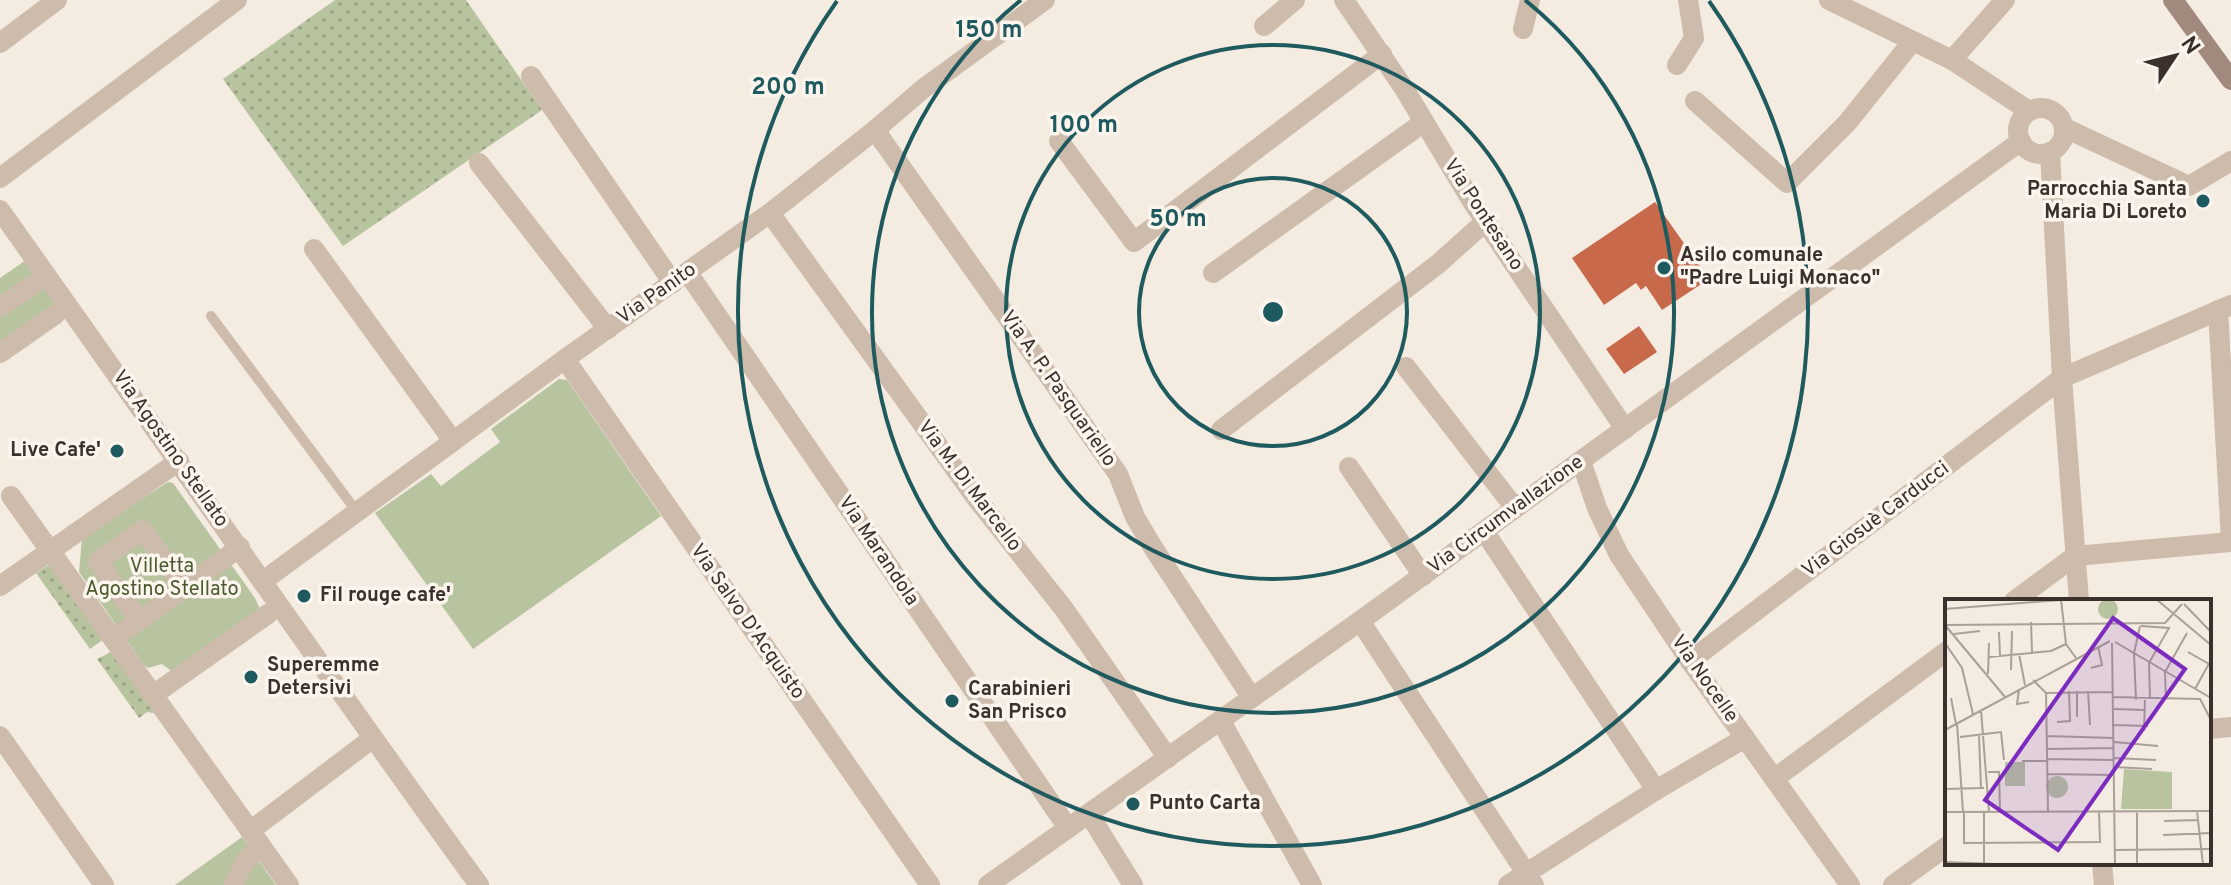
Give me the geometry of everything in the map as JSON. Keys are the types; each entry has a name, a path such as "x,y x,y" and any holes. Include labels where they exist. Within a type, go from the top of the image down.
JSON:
{"street":[{"path":"0,43 57,0"},
{"path":"0,178 237,0"},
{"name":"Via Panito","path":"263,581 770,213 924,88 1045,0"},
{"path":"1264,26 1295,0"},
{"name":"Via Pontesano","path":"1344,0 1625,429"},
{"path":"1523,29 1530,0"},
{"path":"1677,65 1694,38 1688,0"},
{"path":"1829,0 1952,60 2029,111"},
{"path":"1952,60 2005,0"},
{"path":"2173,0 2231,80"},
{"path":"1695,101 1787,183 1847,123 1912,42"},
{"path":"1059,141 1134,242 1382,54"},
{"name":"Via Marandola","path":"531,76 680,278 1068,828"},
{"path":"2040,107 2052,110 2065,128 2064,138 2058,147 2038,154 2028,150 2018,130 2021,119 2029,111 2040,107"},
{"path":"1213,273 1424,122"},
{"path":"2065,128 2189,186 2231,161"},
{"name":"Via A. P. Pasquariello","path":"875,130 1118,474 1135,517 1154,549 1252,698"},
{"name":"Via Circumvallazione","path":"988,885 1016,877 1068,828 1423,576 2021,141"},
{"path":"2050,152 2062,378 2079,599"},
{"path":"479,163 608,329"},
{"name":"Via Agostino Stellato","path":"0,210 479,885"},
{"name":"Via M. Di Marcello","path":"770,213 976,498 1064,609 1168,758"},
{"path":"1221,430 1438,264 1486,221"},
{"path":"314,249 453,441"},
{"path":"0,307 34,284"},
{"path":"2017,599 2075,556 2231,541 2225,308"},
{"name":"Via Giosuè Carducci","path":"1690,661 2062,378 2225,308"},
{"path":"0,353 56,314"},
{"name":"Via Salvo D'Acquisto","path":"565,359 930,885"},
{"path":"1406,367 1515,508"},
{"path":"0,586 179,461"},
{"name":"Via Nocelle","path":"1581,461 1597,508 1619,555 1690,661 1850,885"},
{"path":"1349,467 1423,576"},
{"path":"11,496 289,885"},
{"path":"139,621 98,561 143,530 184,588"},
{"path":"1484,531 1656,790"},
{"path":"113,638 240,547"},
{"path":"153,695 268,614"},
{"path":"1360,621 1530,879"},
{"path":"1774,779 1945,652"},
{"path":"1221,721 1312,885"},
{"path":"2211,729 2231,727"},
{"path":"0,736 104,885"},
{"path":"234,885 255,838 373,738"},
{"path":"1508,885 1530,879 1656,790 1745,738"},
{"path":"1089,814 1133,885"},
{"path":"1893,885 1945,847"},
{"path":"2102,865 2104,885"}],"lane":[{"path":"211,316 357,512"}],"green space":[{"path":"335,0 466,0 542,110 343,246 223,79"},
{"path":"32,256 70,308 0,358 0,278"},
{"path":"559,379 567,380 661,516 473,649 375,513 431,474 441,486 500,442 491,429"},
{"name":"Villetta Agostino Stellato","path":"168,482 173,483 260,609 174,673 162,664 148,668 144,665 79,572 82,538"},
{"path":"52,563 104,639 90,649 36,573"},
{"path":"113,651 158,711 147,712 139,718 97,659"},
{"path":"242,837 276,885 175,885"}],"building":[{"name":"Asilo comunale \"Padre Luigi Monaco\"","path":"1655,202 1709,279 1662,310 1646,286 1641,290 1636,283 1604,305 1572,258"},
{"path":"1639,326 1657,352 1624,374 1606,349"}],"place":[{"name":"Parrocchia Santa Maria Di Loreto","path":"2203,201"},
{"name":"Asilo comunale \"Padre Luigi Monaco\"","path":"1664,268"},
{"name":"Live Cafe'","path":"117,451"},
{"name":"Fil rouge cafe'","path":"304,596"},
{"name":"Superemme Detersivi","path":"251,677"},
{"name":"Carabinieri San Prisco","path":"952,701"},
{"name":"Punto Carta","path":"1133,804"}]}
